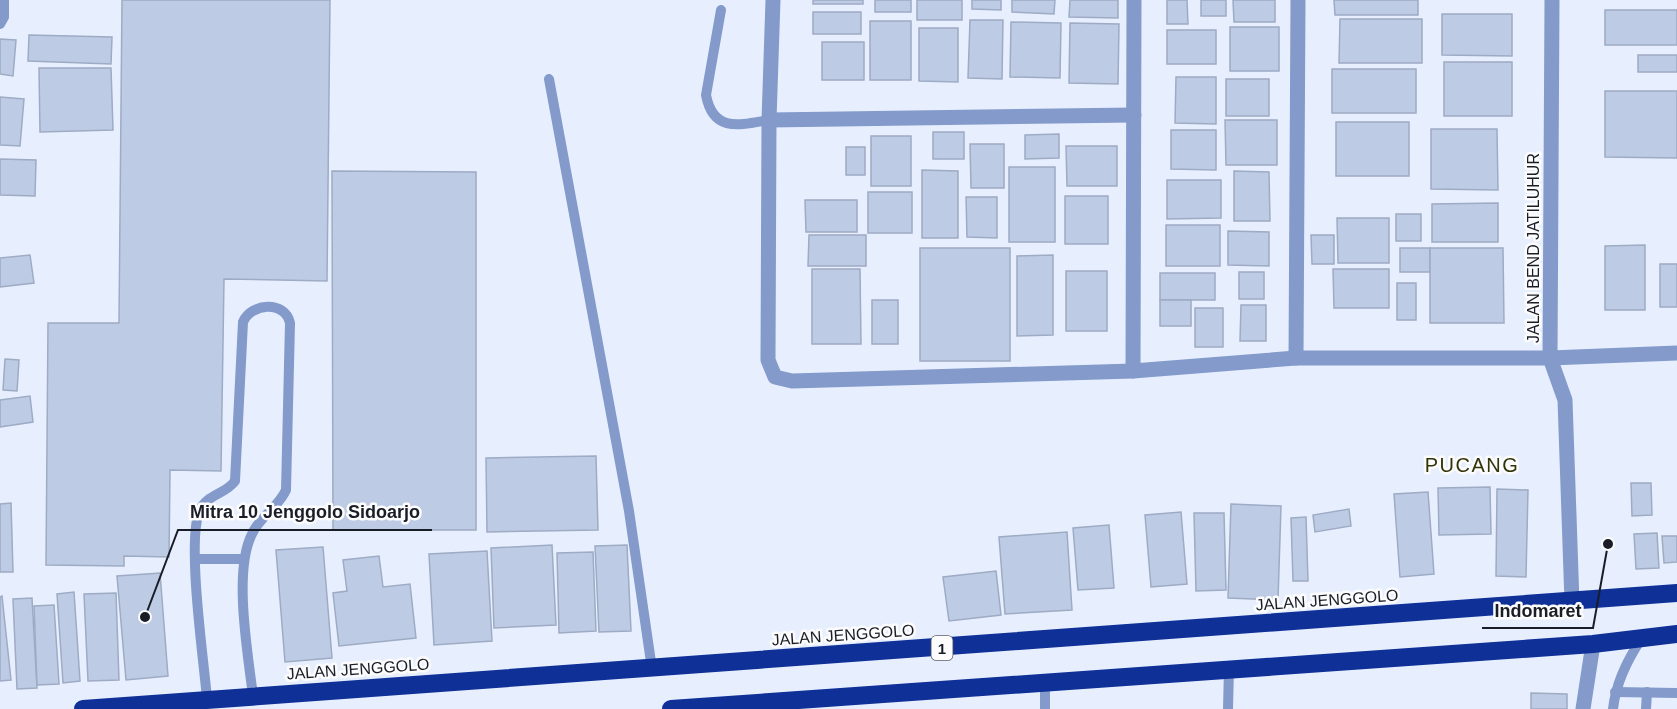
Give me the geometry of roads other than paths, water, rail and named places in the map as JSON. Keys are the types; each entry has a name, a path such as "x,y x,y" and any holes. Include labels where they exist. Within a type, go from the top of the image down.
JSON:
{"highway":[{"name":"JALAN JENGGOLO","path":"82,709 1677,593"},
{"path":"671,709 878,701 1045,682 1593,644 1677,634"}],"street":[{"path":"774,0 769,120 768,360 776,377 792,381 1133,371 1296,358 1550,358 1677,352"},
{"path":"1133,371 1134,0"},
{"path":"1296,358 1298,0"},
{"name":"JALAN BEND JATILUHUR","path":"1552,0 1550,358 1565,400 1572,602"},
{"path":"769,120 1134,115"},
{"path":"1583,709 1593,644"}],"lane":[{"path":"0,24 4,17 4,0"},
{"path":"721,10 706,95 708,107 720,122 730,125 769,120"},
{"path":"549,79 629,511 652,669"},
{"path":"207,699 195,559 198,514 201,506 230,488 235,481 243,322 246,315 256,309 280,308 285,311 290,323 286,490 281,501 252,532 243,559 242,576 253,696"},
{"path":"195,559 243,559"},
{"path":"1613,709 1615,692 1627,662 1643,637"},
{"path":"1228,709 1229,668"},
{"path":"1045,682 1045,709"},
{"path":"1615,692 1677,693"},
{"path":"1646,709 1647,692"}],"place":[{"name":"Indomaret","path":"1608,544"},
{"name":"Mitra 10 Jenggolo Sidoarjo","path":"145,617"}],"district":[{"name":"PUCANG","path":"1472,465"}]}
